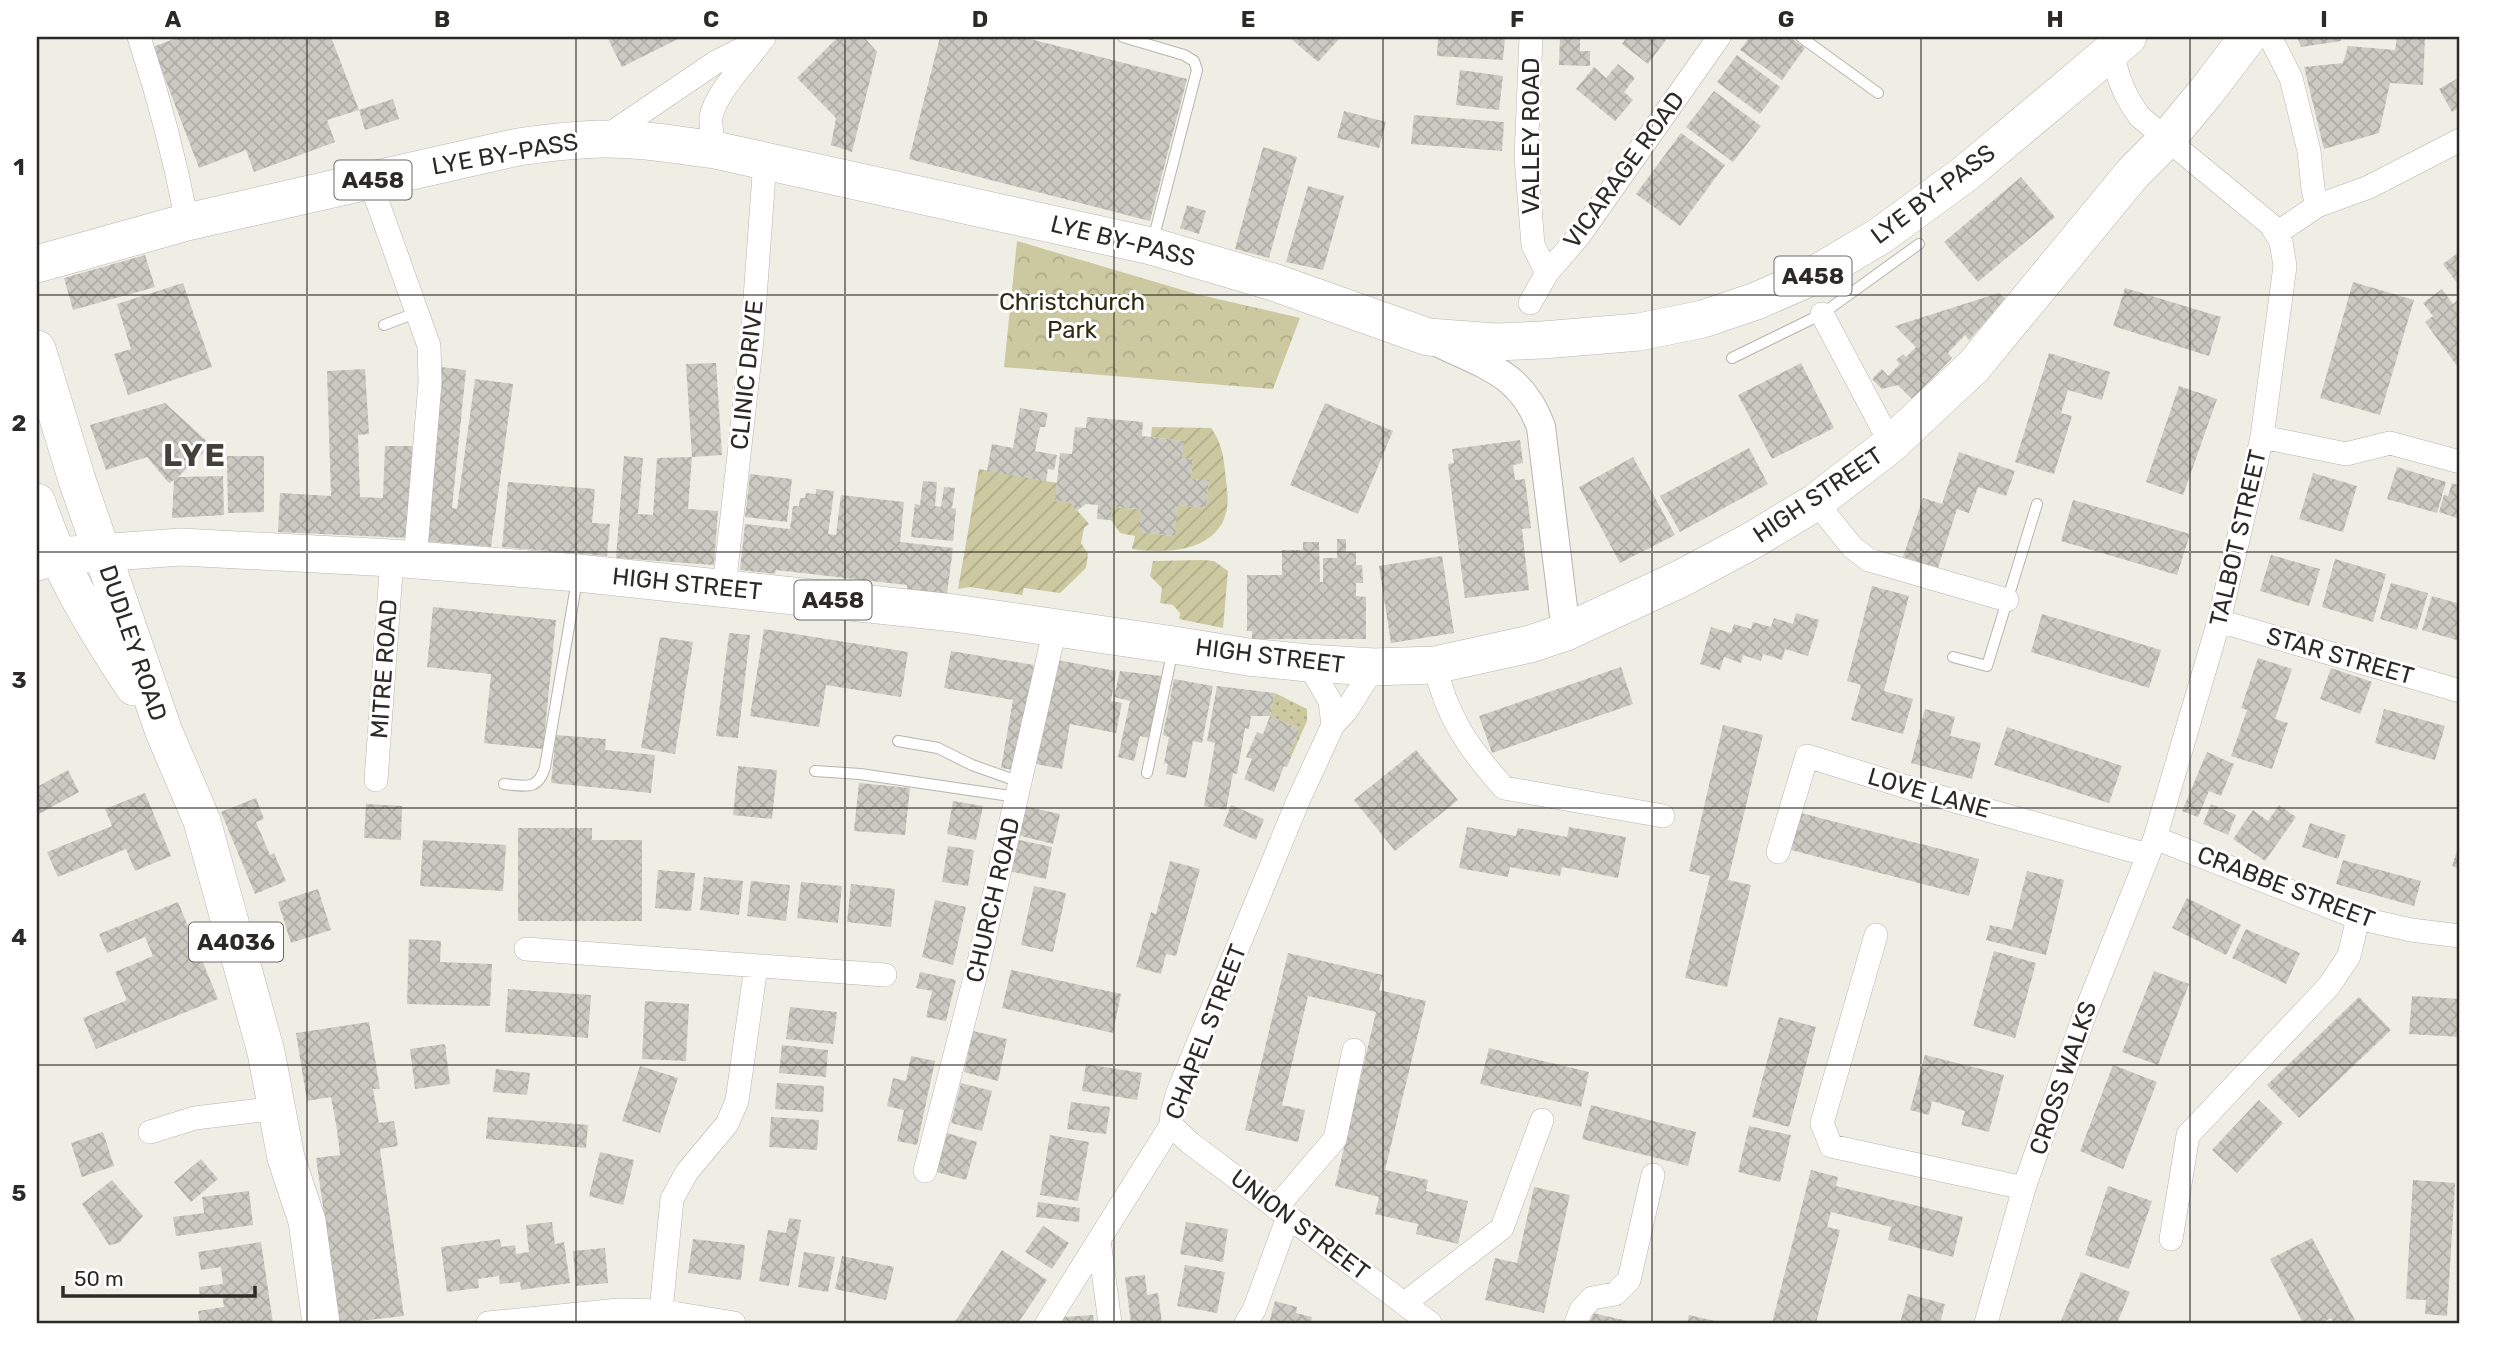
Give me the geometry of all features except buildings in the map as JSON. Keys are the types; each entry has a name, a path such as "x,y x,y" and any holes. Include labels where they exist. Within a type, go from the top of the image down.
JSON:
{"highway":[{"name":"HIGH STREET","path":"47,559 181,547 578,573 954,613 1248,657 1374,667 1435,664 1531,644 1566,632 1682,578 1753,540 1816,502 1891,444 1973,367 2133,173 2167,139 2248,37"},
{"name":"LYE BY-PASS","path":"37,264 187,222 225,218 518,147 603,139 648,141 716,150 1151,246 1273,282 1428,337 1496,342 1639,332 1703,319 1756,302 1809,278 1880,236 1966,173 2120,43"},
{"name":"DUDLEY ROAD","path":"37,349 77,480 164,732"},
{"name":"DUDLEY ROAD","path":"37,502 47,559 164,732"},
{"name":"A4036","path":"164,732 202,821 266,1052 286,1158 307,1221 321,1323"},
{"name":"A4036","path":"286,1158 286,1252 295,1323"}],"street":[{"path":"139,37 177,168 187,222"},
{"path":"603,139 716,62 764,37"},
{"path":"716,150 711,131 717,100 764,37"},
{"name":"VALLEY ROAD","path":"1531,37 1526,157 1533,245 1546,273"},
{"name":"VICARAGE ROAD","path":"1530,303 1546,273 1579,236 1718,37"},
{"path":"2270,37 2291,78 2309,150 2317,206"},
{"path":"2120,43 2119,79 2126,99 2140,117 2259,213 2277,233 2317,206 2369,187 2460,140"},
{"name":"CLINIC DRIVE","path":"724,588 752,340 765,161"},
{"name":"MITRE ROAD","path":"370,181 429,346 430,383 403,560 376,780"},
{"name":"TALBOT STREET","path":"2152,846 2219,621 2262,437 2285,266 2277,233"},
{"path":"1822,314 1891,444"},
{"path":"1428,337 1503,374 1517,385 1535,409 1541,427 1566,632"},
{"path":"2262,437 2346,454 2390,443 2460,462"},
{"path":"1816,502 1852,547 1869,560 2007,600"},
{"name":"STAR STREET","path":"2219,621 2460,691"},
{"name":"CHURCH ROAD","path":"925,1171 978,966 1055,628"},
{"path":"1308,663 1331,701 1333,725"},
{"path":"1435,664 1441,693 1455,725 1504,788 1664,816"},
{"name":"CHAPEL STREET","path":"1047,1323 1171,1125 1178,1092 1298,801 1333,725 1346,711 1374,667"},
{"name":"LOVE LANE","path":"1778,852 1807,756 1926,793 2152,846"},
{"name":"CRABBE STREET","path":"2152,846 2358,918 2412,930 2460,936"},
{"name":"CROSS WALKS","path":"1986,1323 2024,1188 2084,1016 2152,846"},
{"path":"2171,1239 2188,1135 2329,986 2349,956 2358,918"},
{"path":"1877,935 1822,1123 1831,1146 2024,1188"},
{"path":"526,949 885,975"},
{"path":"662,1311 671,1199 687,1172 727,1124 737,1101 756,966"},
{"path":"1246,1323 1254,1310 1282,1213 1335,1139 1354,1050"},
{"path":"150,1132 195,1118 277,1108"},
{"path":"1405,1303 1502,1228 1542,1120"},
{"name":"UNION STREET","path":"1171,1125 1189,1143 1430,1323"},
{"path":"1576,1323 1581,1310 1592,1298 1615,1294 1629,1280 1653,1175"},
{"path":"1099,1240 1110,1323"},
{"path":"488,1323 592,1311 662,1311 734,1323"}],"lane":[{"path":"1124,37 1184,55 1194,61 1197,70 1151,246"},
{"path":"1801,37 1878,93"},
{"path":"1732,358 1822,314 1919,244"},
{"path":"384,325 418,312"},
{"path":"1953,657 1987,666 2036,504"},
{"path":"504,784 531,786 541,779 578,573"},
{"path":"1147,773 1174,645"},
{"path":"898,741 938,748 1019,790"},
{"path":"815,771 1019,790"}],"green space":[{"name":"Christchurch Park","path":"1017,241 1196,294 1300,318 1273,389 1004,367"},
{"path":"1152,427 1211,428 1224,459 1226,513 1212,536 1188,548 1159,551 1132,549 1135,536 1120,533 1111,520 1112,507 1141,509 1140,532 1174,536 1178,505 1206,508 1209,481 1191,479 1193,459 1182,458 1183,441 1151,437"},
{"path":"979,469 1057,483 1056,501 1070,502 1089,524 1084,528 1081,543 1088,554 1086,568 1060,593 1024,588 1022,595 970,587 958,589"},
{"path":"1153,561 1214,561 1228,571 1223,628 1179,619 1180,613 1173,605 1160,603 1162,588 1150,576"},
{"path":"1275,693 1307,709 1307,721 1292,755 1289,754 1300,729 1270,716"}],"district":[{"name":"LYE","path":"195,455"}]}
